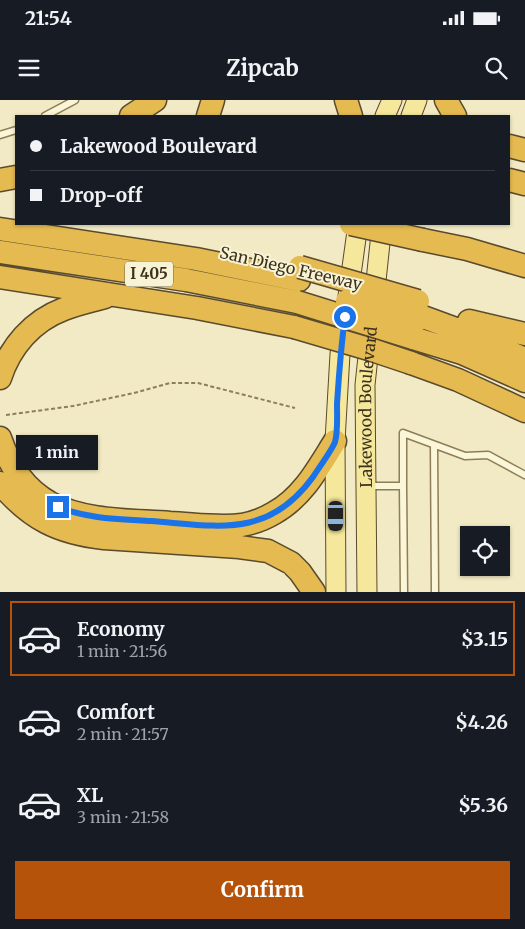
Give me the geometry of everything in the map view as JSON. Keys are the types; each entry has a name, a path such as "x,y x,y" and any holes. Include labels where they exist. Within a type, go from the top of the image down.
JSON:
{"highway":[{"path":"132,115 155,100"},
{"path":"208,115 213,100"},
{"path":"346,100 351,115"},
{"path":"446,100 454,115"},
{"path":"510,146 525,150"},
{"path":"0,180 15,177"},
{"path":"510,180 525,184"},
{"path":"0,216 15,219"},
{"name":"San Diego Freeway","path":"55,225 198,247 299,284 415,319 469,321 525,344"},
{"path":"356,225 467,249 525,266"},
{"path":"0,229 196,259 299,284"},
{"path":"0,237 299,284"},
{"name":"San Diego Freeway","path":"0,252 186,280 299,284 415,319 462,353 525,381"},
{"path":"0,277 197,308 294,327 372,350 458,380 525,411"},
{"path":"0,378 4,365 14,347 28,331 65,308 113,295"},
{"path":"415,319 464,332 525,358"},
{"path":"415,319 525,367"},
{"path":"469,321 525,334"},
{"path":"0,438 14,468 29,487 48,502 69,511 109,518 218,526 256,521 286,505 307,485 335,441"},
{"path":"0,483 10,496 32,514 45,522 84,536 239,547 268,551 291,563 314,592"}],"main road":[{"path":"385,115 392,100"},
{"path":"411,115 417,100"},
{"name":"Lakewood Boulevard","path":"336,592 335,441 340,354 358,225"},
{"name":"Lakewood Boulevard","path":"367,592 365,385 382,225"}],"lane":[{"path":"47,115 75,100"},
{"path":"0,135 15,130"},
{"path":"404,592 403,433 465,456 488,455 525,475"},
{"path":"434,445 435,592"},
{"path":"366,486 403,486"}],"path":[{"path":"6,415 72,406 134,393 170,382 198,383 295,408"}],"route":[{"path":"58,507 92,516 218,526 231,526 256,521 274,513 298,495 307,485 335,441 340,354 345,317"}]}
